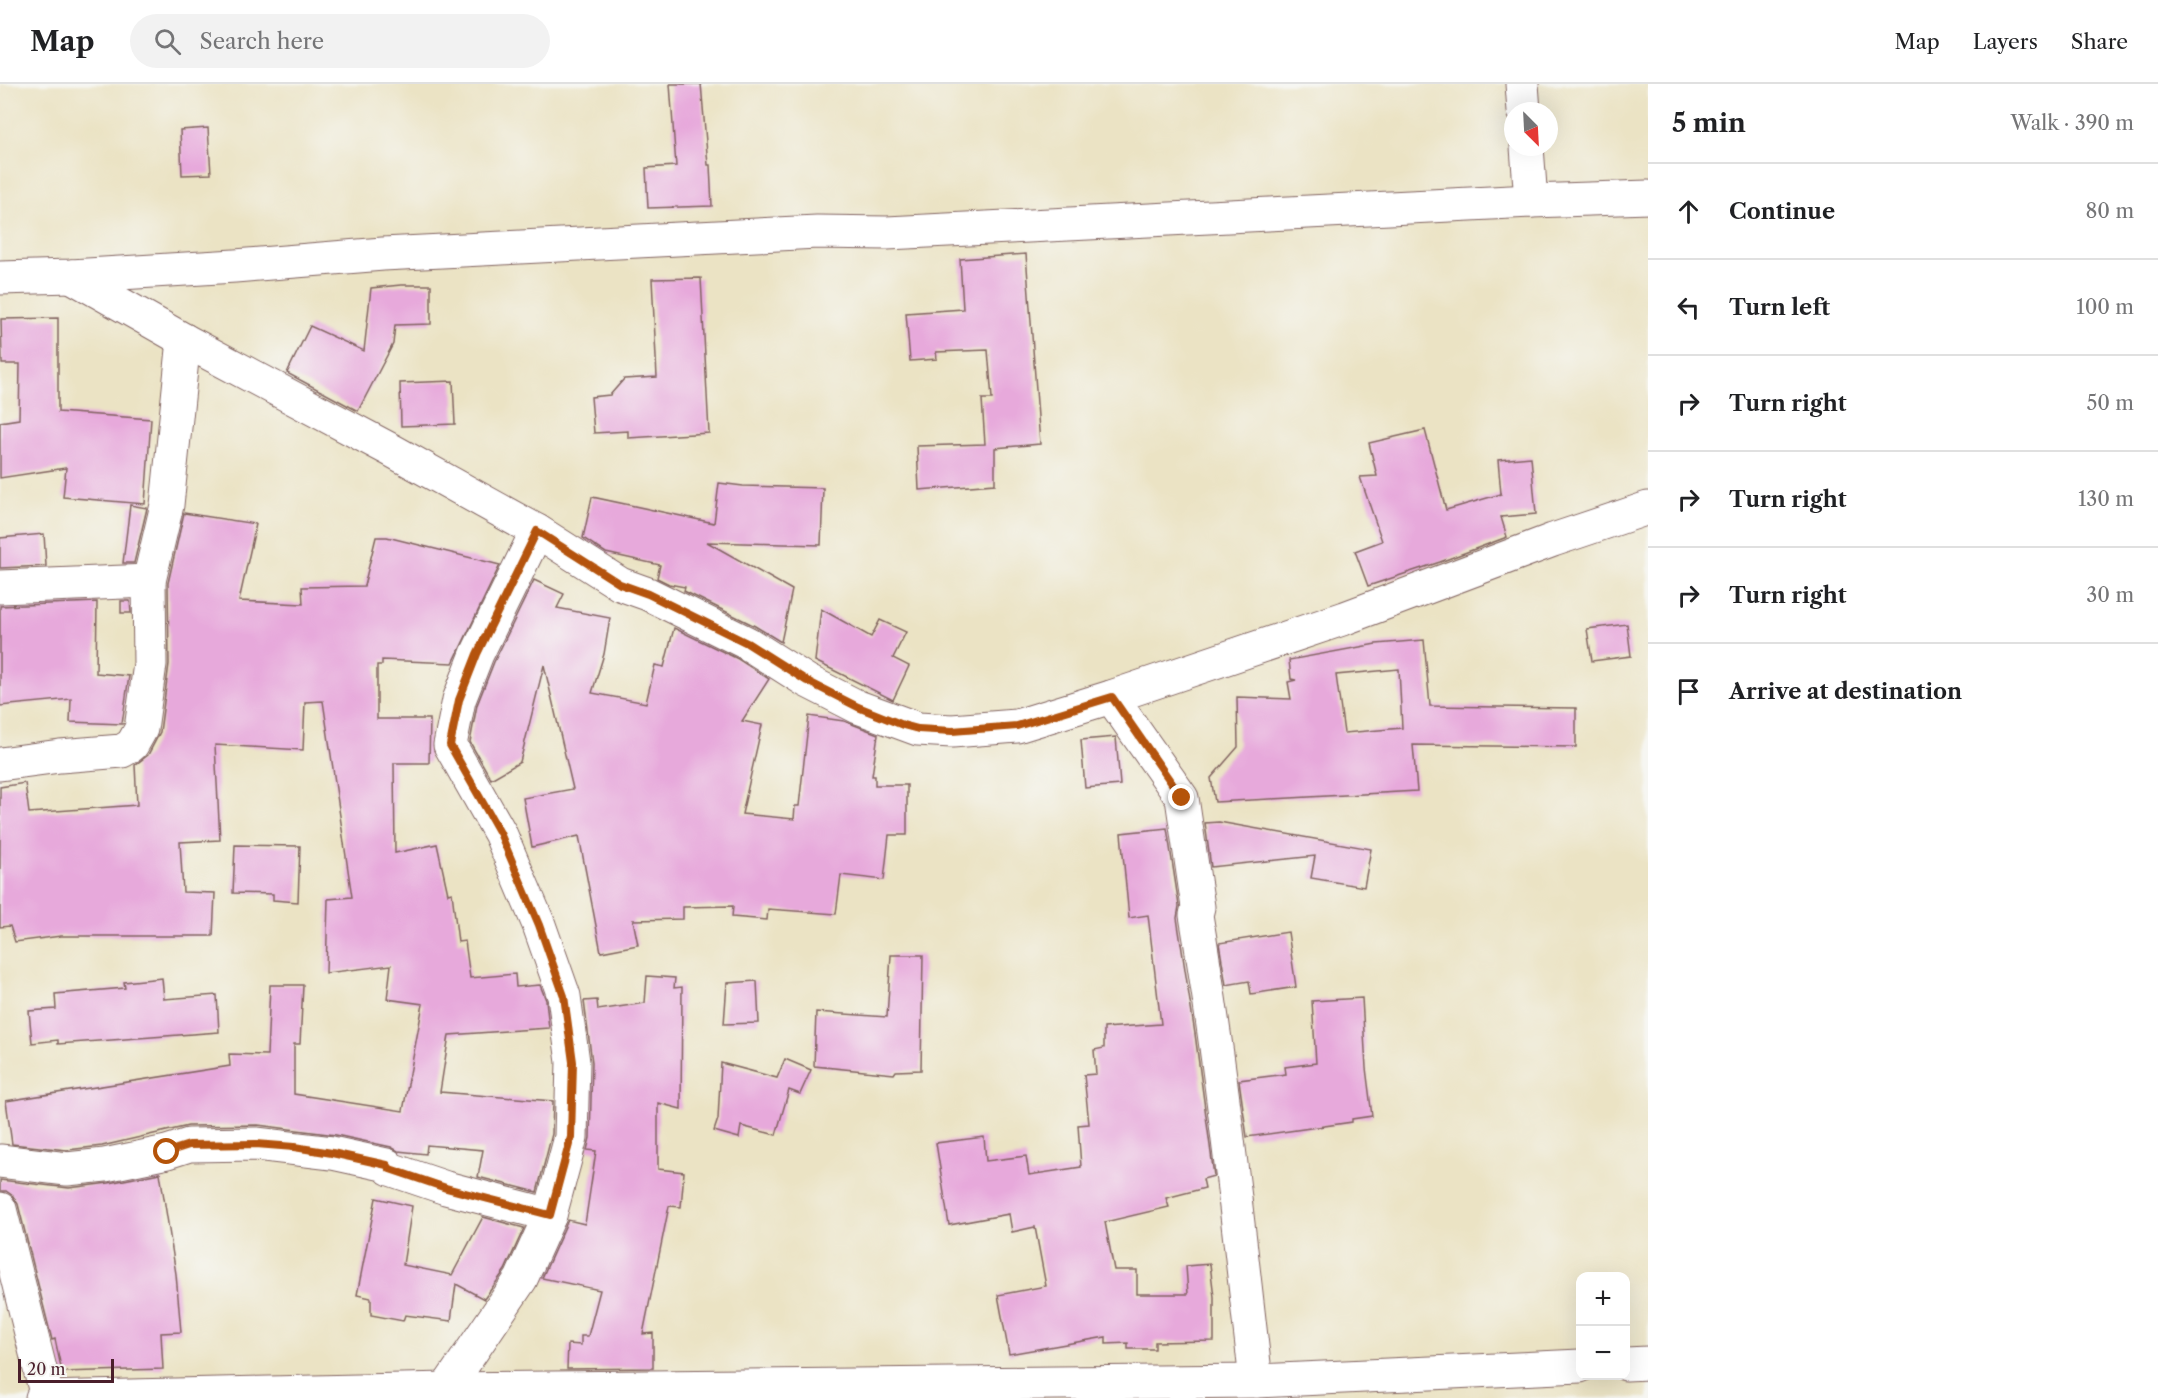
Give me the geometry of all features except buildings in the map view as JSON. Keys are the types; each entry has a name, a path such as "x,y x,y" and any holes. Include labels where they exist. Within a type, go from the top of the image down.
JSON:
{"street":[{"path":"1522,84 1523,102"},
{"path":"1528,156 1531,201"},
{"path":"0,278 235,266 383,254 817,232 887,233 1648,197"},
{"path":"72,276 184,340 537,531 620,584 648,594 747,643 807,681 858,707 918,729 952,731 1017,726 1112,697 1345,618 1553,540 1648,508"},
{"path":"0,764 122,751 132,745 141,729 150,664 149,582 167,505 184,340"},
{"path":"443,1393 521,1279 550,1215 571,1137 573,1062 564,996 539,925 500,833 450,745 459,700 477,654 537,531"},
{"path":"0,587 149,582"},
{"path":"1112,697 1182,798 1198,907 1196,915 1233,1161 1256,1381"},
{"path":"0,1161 67,1168 105,1165 189,1145 256,1144 294,1147 361,1158 387,1165 390,1169 446,1188 550,1215"},
{"path":"0,1209 45,1398 1256,1381 1576,1366"},
{"path":"1630,1364 1648,1363"}],"route":[{"path":"167,1152 189,1145 256,1144 294,1147 361,1158 387,1165 390,1169 446,1188 550,1215 571,1137 573,1062 564,996 539,925 500,833 450,745 459,700 477,654 537,531 620,584 648,594 747,643 807,681 858,707 903,725 918,729 952,731 1017,726 1112,697 1182,798"}]}
